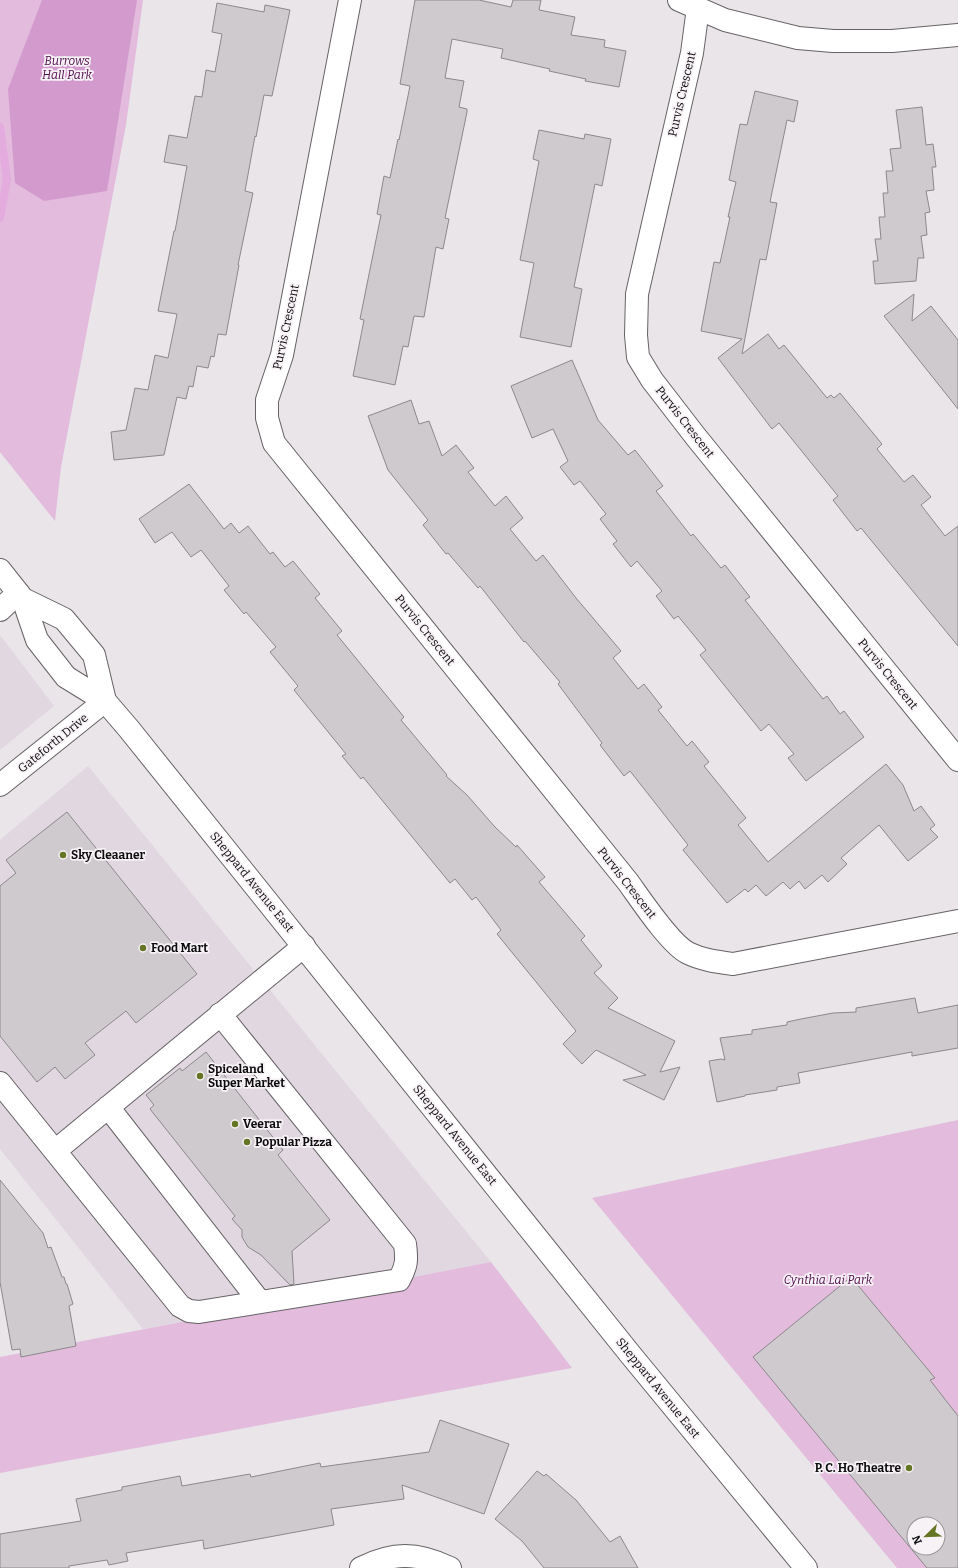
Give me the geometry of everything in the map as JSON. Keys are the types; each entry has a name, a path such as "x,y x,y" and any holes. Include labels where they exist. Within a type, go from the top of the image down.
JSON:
{"street":[{"name":"Purvis Crescent","path":"350,0 282,354 267,400 267,418 274,443 618,870 670,938 687,952 716,962 733,964 958,921"},
{"name":"Purvis Crescent","path":"689,4 692,53 637,294 636,335 638,357 652,380 692,432 958,760"},
{"path":"689,4 725,20 798,38 833,41 892,42 958,35"},
{"name":"Sheppard Avenue East","path":"0,570 20,596 37,640 66,677 106,701 630,1354 806,1568"},
{"path":"0,610 20,596"},
{"name":"Sheppard Avenue East","path":"20,596 64,619 94,655 106,701"},
{"name":"Gateforth Drive","path":"0,785 106,701"},
{"path":"55,1151 304,946"},
{"path":"0,1083 180,1306 189,1311 199,1312 399,1280 404,1272 407,1260 405,1244 220,1014"},
{"path":"108,1107 260,1302"},
{"path":"361,1568 376,1560 396,1556 436,1561 450,1568"}],"shaded area":[{"path":"0,635 54,706 0,750"},
{"path":"88,766 491,1262 143,1329 0,1149 0,840"}],"green space":[{"name":"Burrows Hall Park","path":"0,0 143,0 126,125 61,467 55,521 0,452"},
{"path":"42,0 137,0 107,191 44,201 15,183 8,89"},
{"name":"Cynthia Lai Park","path":"958,1120 958,1568 897,1568 592,1198"},
{"path":"491,1262 572,1368 0,1473 0,1357"}],"building":[{"path":"415,0 479,0 511,7 513,0 541,0 539,10 575,17 571,35 605,40 604,47 626,51 619,87 585,81 586,79 549,71 550,69 501,58 503,49 452,39 445,78 464,81 459,107 467,109 467,112 445,218 449,219 443,249 436,247 424,317 414,316 408,347 403,346 395,385 353,376 364,320 360,319 381,215 377,214 384,176 390,178 410,86 400,84"},
{"path":"217,3 264,12 265,5 290,10 272,96 264,95 256,137 255,136 245,191 253,193 238,265 226,335 218,334 214,357 211,356 208,368 197,366 193,387 189,386 186,399 177,397 164,455 114,460 111,432 126,430 135,388 148,390 155,355 168,358 177,314 158,311 187,166 164,162 169,135 187,138 195,96 202,97 206,70 215,72 222,34 212,32"},
{"path":"755,91 798,101 794,122 787,120 770,202 777,203 766,260 760,259 742,354 768,334 779,349 784,345 827,398 831,395 834,398 840,393 882,444 877,449 904,482 913,475 931,497 921,505 945,536 958,526 958,646 861,528 857,531 833,500 838,496 779,423 772,429 718,358 742,339 701,331 714,262 720,263 730,217 728,217 736,182 729,180 740,124 747,125"},
{"path":"922,107 926,145 933,144 936,167 932,167 934,190 926,191 930,212 925,213 927,235 921,236 924,258 918,258 916,281 875,284 873,261 878,261 875,239 881,239 879,217 885,217 883,193 888,193 886,171 893,171 890,149 901,148 896,110"},
{"path":"539,130 584,139 585,134 611,139 602,186 595,184 574,287 582,289 571,347 520,337 534,263 520,260 539,161 533,159"},
{"path":"914,294 912,321 931,306 958,340 958,409 884,316"},
{"path":"572,360 598,420 628,455 635,450 663,486 656,491 691,536 693,534 721,568 725,565 750,597 745,600 823,699 827,696 840,714 844,711 864,737 806,781 788,758 794,754 769,724 761,731 700,655 706,650 678,616 674,619 656,596 662,591 637,561 631,567 613,544 617,541 600,519 606,514 580,481 574,485 560,467 568,461 553,429 532,438 511,386"},
{"path":"411,400 419,424 429,421 442,456 456,445 474,468 468,472 495,506 506,496 523,518 510,529 536,561 543,555 576,598 621,651 613,658 638,689 644,684 662,707 658,710 687,746 692,741 709,762 704,766 746,818 738,825 768,862 886,764 903,785 914,811 921,806 935,825 930,829 938,837 908,861 879,825 841,858 847,864 828,882 822,875 805,889 799,881 790,889 783,882 766,896 756,885 748,892 745,889 727,903 683,850 688,845 630,771 624,776 600,745 602,743 558,684 560,682 525,641 524,642 480,586 478,588 448,553 446,554 423,525 428,520 388,470 368,416"},
{"path":"189,484 224,529 231,523 239,533 248,526 270,554 273,552 285,567 293,561 320,594 315,598 342,631 337,635 404,717 401,720 447,775 446,776 467,795 495,827 516,847 517,845 545,877 539,882 585,936 581,940 602,966 594,973 618,998 608,1008 675,1041 660,1072 680,1067 664,1100 623,1080 646,1075 596,1050 582,1064 563,1044 576,1031 497,934 501,930 476,897 472,900 455,879 450,883 363,777 361,779 342,756 346,754 294,690 298,686 270,652 276,647 246,612 244,614 224,590 229,586 201,550 191,557 172,532 155,543 139,519"},
{"path":"67,812 197,974 136,1023 126,1011 85,1043 95,1055 65,1079 55,1067 37,1082 0,1036 0,886 16,873 6,860"},
{"path":"915,998 918,1013 958,1005 958,1048 912,1056 912,1052 798,1073 800,1083 777,1087 777,1090 745,1095 717,1102 709,1061 721,1059 725,1060 720,1038 752,1034 752,1030 787,1025 787,1022 833,1013 856,1012 856,1008"},
{"path":"206,1052 283,1150 278,1155 330,1220 292,1251 294,1284 290,1285 261,1255 248,1247 242,1237 242,1230 232,1219 235,1216 150,1109 154,1105 146,1095 180,1068 182,1071"},
{"path":"0,1180 43,1233 48,1248 51,1247 62,1277 64,1277 67,1284 73,1304 69,1306 76,1346 21,1357 20,1349 12,1350 0,1282"},
{"path":"851,1277 935,1378 930,1380 958,1416 958,1568 927,1568 917,1556 946,1556 946,1516 906,1516 906,1543 753,1357"},
{"path":"440,1420 509,1444 484,1514 402,1485 404,1499 331,1509 334,1525 204,1549 203,1540 126,1553 128,1561 109,1565 107,1560 69,1566 69,1568 0,1568 0,1534 81,1521 76,1499 122,1490 122,1487 180,1476 182,1486 250,1474 251,1477 320,1463 321,1467 429,1452"},
{"path":"537,1471 544,1476 546,1474 576,1500 610,1542 620,1536 638,1568 544,1568 522,1541 495,1519"}],"waterway":[{"path":"0,127 7,179 0,218"}],"place":[{"name":"Sky Cleaaner","path":"63,855"},
{"name":"Food Mart","path":"143,948"},
{"name":"Spiceland Super Market","path":"200,1076"},
{"name":"Veerar","path":"235,1124"},
{"name":"Popular Pizza","path":"247,1142"},
{"name":"P. C. Ho Theatre","path":"909,1468"}]}
